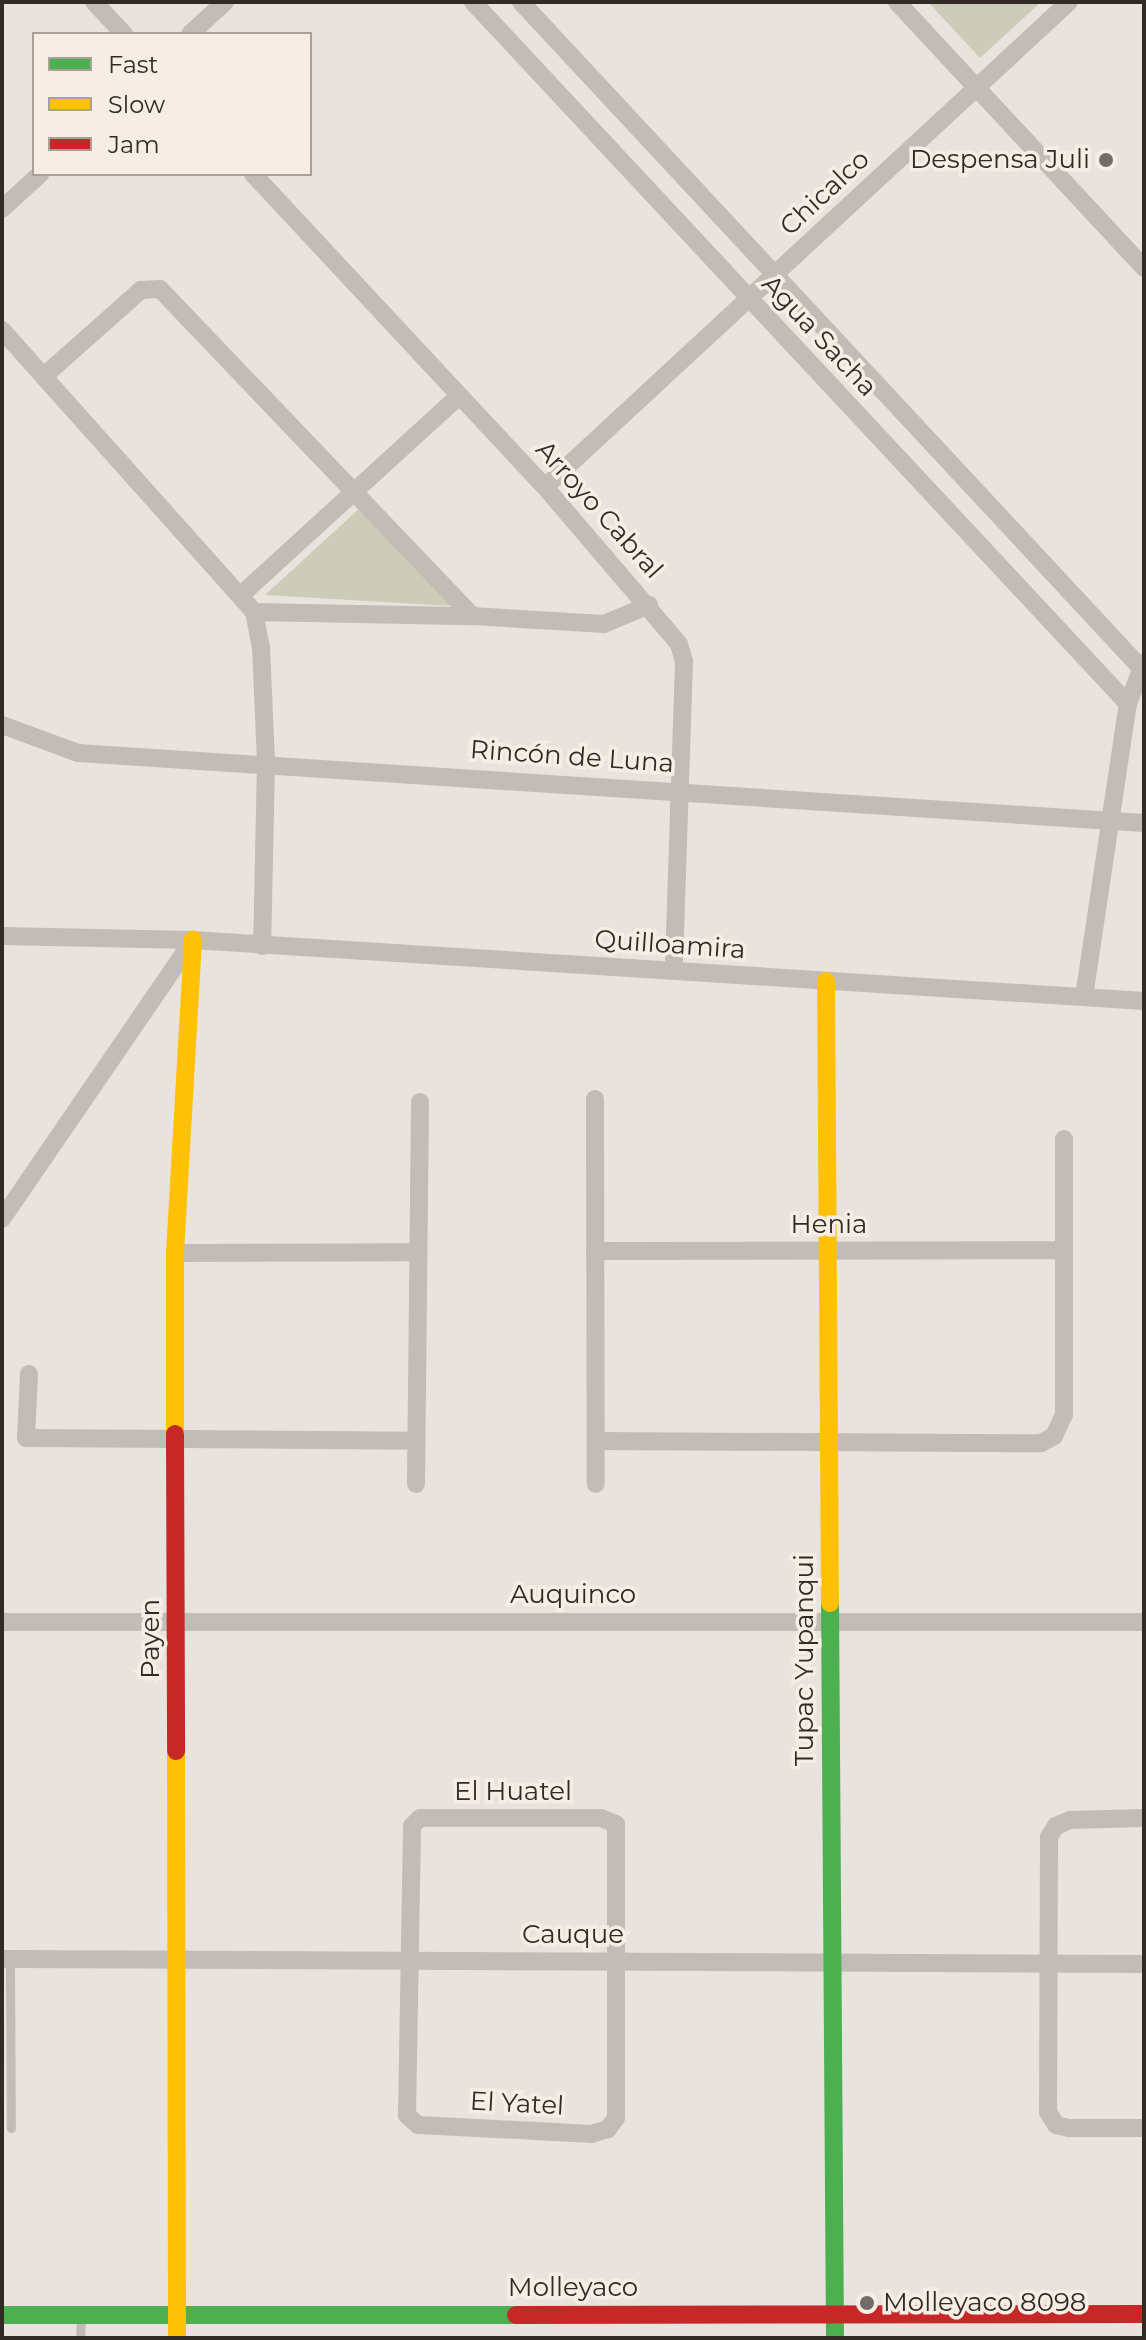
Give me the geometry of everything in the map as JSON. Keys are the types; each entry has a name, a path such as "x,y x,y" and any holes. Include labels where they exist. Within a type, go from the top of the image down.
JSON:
{"street":[{"path":"94,2 122,32"},
{"path":"192,32 225,2"},
{"name":"Agua Sacha","path":"473,2 1128,704"},
{"name":"Agua Sacha","path":"521,2 1143,665 1128,704 1084,997"},
{"path":"897,2 1144,268"},
{"name":"Chicalco","path":"545,487 1069,2"},
{"path":"2,209 38,176"},
{"name":"Arroyo Cabral","path":"255,176 545,487 672,632 684,662 674,971"},
{"path":"44,376 141,290 160,289 472,616"},
{"path":"2,330 254,612 261,647 266,762 262,946"},
{"path":"241,595 458,397"},
{"path":"254,612 472,616 604,624 649,605"},
{"name":"Rincón de Luna","path":"2,725 78,753 266,762 1144,823"},
{"name":"Quilloamira","path":"2,936 193,940 1144,1001"},
{"path":"2,1219 193,940"},
{"name":"Payen","path":"177,2338 175,1253 193,940"},
{"name":"Tupac Yupanqui","path":"826,981 835,2338"},
{"path":"595,1099 596,1484"},
{"path":"416,1484 420,1102"},
{"path":"596,1441 1041,1443 1054,1436 1064,1415 1064,1139"},
{"name":"Henia","path":"595,1251 1063,1250"},
{"path":"175,1253 418,1252"},
{"path":"29,1374 26,1438 176,1443 416,1441"},
{"name":"Auquinco","path":"2,1622 1144,1622"},
{"name":"El Huatel","path":"409,1963 412,1826 420,1818 601,1818 616,1824 619,1961"},
{"path":"1144,1818 1070,1820 1056,1826 1049,1837 1048,2112 1056,2125 1069,2128 1144,2128"},
{"name":"Cauque","path":"6,1959 1144,1964"},
{"name":"El Yatel","path":"409,1963 407,2115 418,2125 592,2134 608,2129 616,2118 619,1961"},
{"name":"Molleyaco","path":"2,2315 1144,2314"}],"lane":[{"path":"6,1959 11,2128"},
{"path":"80,2338 81,2314"}],"green space":[{"path":"928,2 1041,2 980,58"},
{"path":"362,506 452,606 265,595"}],"traffic: fast":[{"path":"830,1603 835,2338"},
{"path":"2,2315 516,2315"}],"traffic: slow":[{"path":"175,1434 175,1253 193,940"},
{"path":"826,981 830,1603"},
{"path":"176,1751 177,2338"}],"traffic: jam":[{"path":"175,1434 176,1751"},
{"path":"516,2315 1144,2314"}],"place":[{"name":"Despensa Juli","path":"1106,160"},
{"name":"Molleyaco 8098","path":"867,2303"}]}
